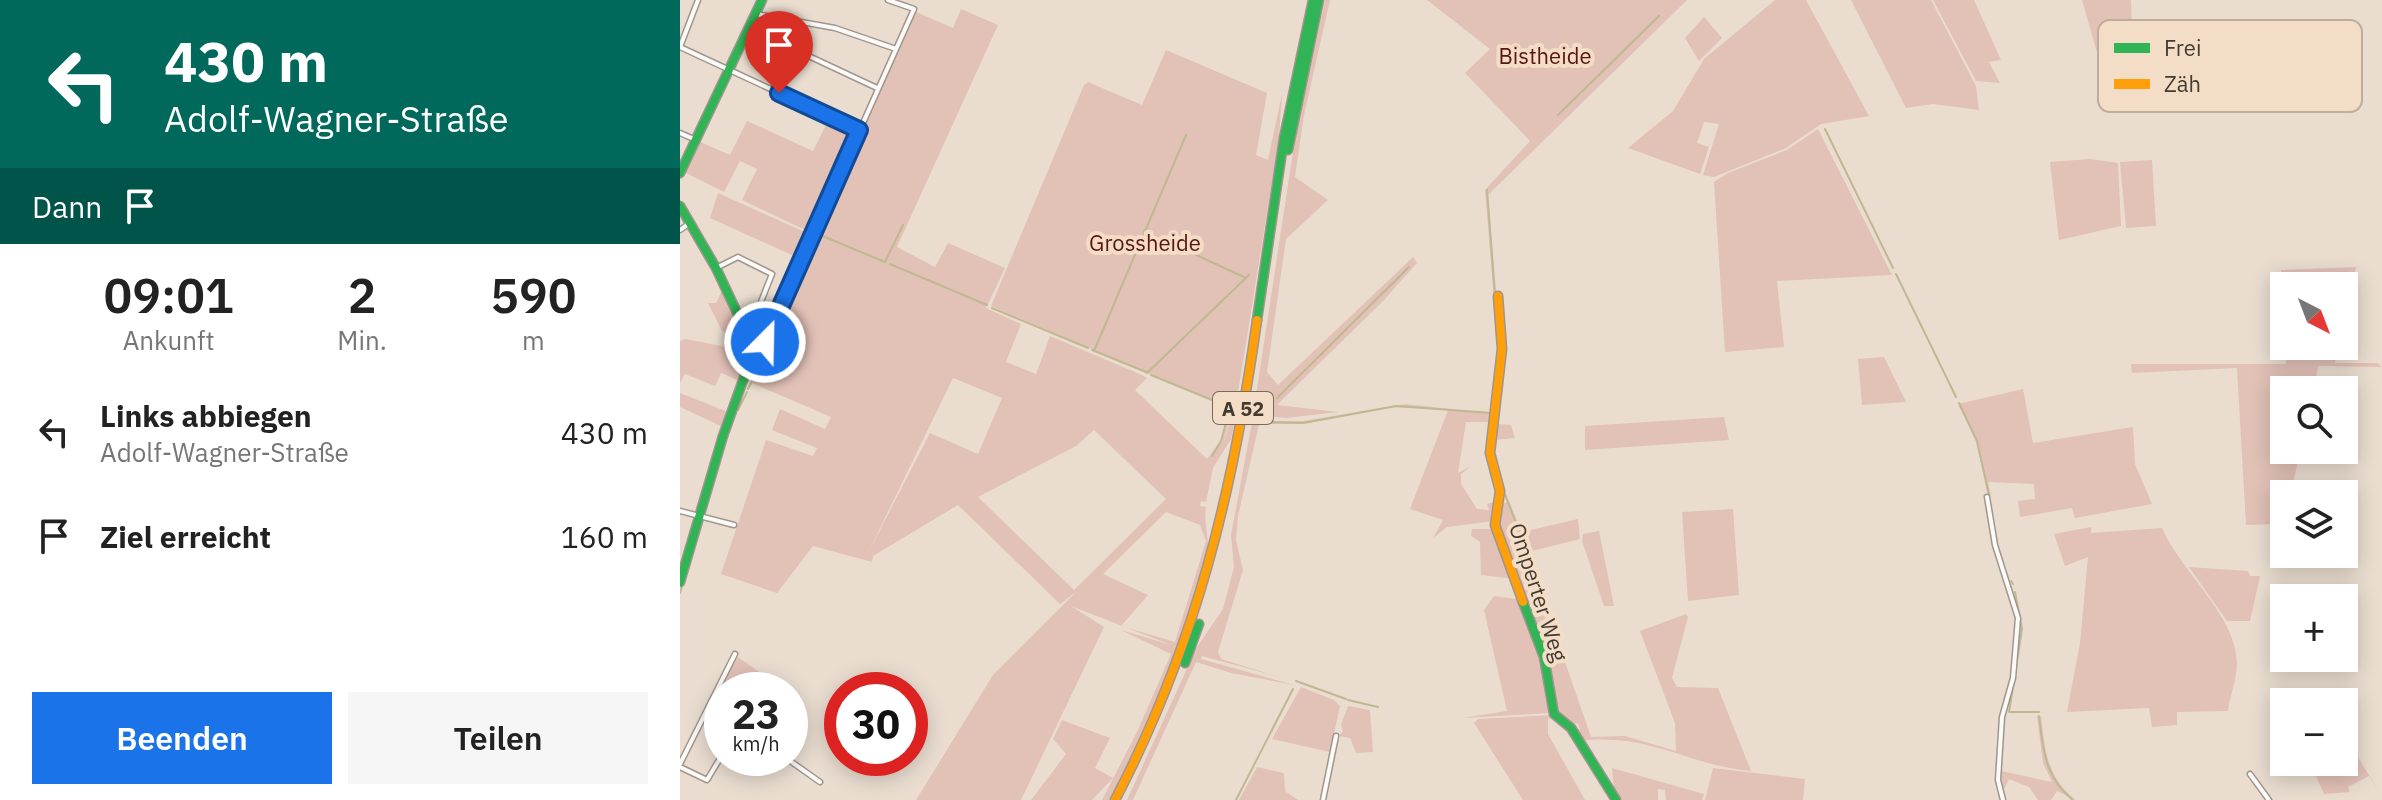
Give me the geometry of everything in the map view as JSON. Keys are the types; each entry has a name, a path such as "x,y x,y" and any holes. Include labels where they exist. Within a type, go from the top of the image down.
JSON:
{"main road":[{"path":"681,169 762,0"},
{"name":"A 52","path":"1115,800 1175,673 1220,527 1248,381 1293,87 1313,0"},
{"name":"A 52","path":"1122,800 1160,723 1191,646 1226,528 1244,440 1288,153 1319,0"},
{"path":"680,206 716,268 743,325 751,358 684,559 680,582"},
{"name":"Omperter Weg","path":"1498,296 1502,349 1490,453 1500,491 1495,525 1544,657 1554,714 1571,728 1616,800"}],"street":[{"path":"698,0 680,47 859,130"},
{"path":"751,358 765,342 914,9 888,0"},
{"path":"756,14 835,28 896,49"},
{"path":"787,47 795,21"},
{"path":"749,28 877,88"},
{"path":"680,133 696,140"},
{"path":"680,230 690,223"},
{"path":"716,268 738,257 772,274 755,317 743,325"},
{"path":"1987,497 1995,545 2018,618 2013,678 2002,717 1998,780 2003,800"},
{"path":"680,511 734,525"},
{"path":"709,776 707,780 680,765 735,654"},
{"path":"1323,800 1336,736"},
{"path":"808,774 820,782"},
{"path":"2250,774 2269,800"}],"green space":[{"path":"1325,0 1330,0 1304,115 1295,177 1328,200 1286,239 1267,372 1278,385 1413,257 1417,263 1384,300 1277,405 1338,412 1286,418 1253,415 1295,139"},
{"name":"Bistheide","path":"1427,0 1687,0 1488,195 1501,350 1494,406 1491,408 1498,350 1485,190 1530,141 1465,73 1490,49"},
{"path":"1775,0 1806,0 1869,116 1821,124 1786,148 1714,177 1703,175 1719,124 1704,122 1697,143 1709,147 1700,174 1628,148 1673,111 1704,59"},
{"path":"1851,0 1931,0 1976,86 1979,110 1933,104 1906,108"},
{"path":"1933,0 1974,0 2001,60 1989,62 2000,83 1976,81"},
{"path":"2082,0 2131,0 2132,20 2098,20 2098,56"},
{"path":"961,9 998,25 897,247 935,267 948,243 1005,268 986,308 1021,324 1006,362 1036,374 1050,336 1142,375 1147,378 1135,390 1207,459 1222,439 1228,410 1231,412 1223,444 1232,414 1236,415 1231,439 1213,468 1206,502 1201,501 1200,506 1206,507 1208,554 1189,623 1153,713 1110,800 1102,800 1137,732 1171,654 1121,630 1171,645 1126,628 1175,642 1206,541 1200,525 1166,512 1103,574 1148,595 1121,626 1071,606 1104,627 1021,800 916,800 993,675 1076,592 1060,604 958,505 873,556 872,562 813,546 777,593 721,574 766,440 813,456 817,448 772,430 780,409 825,429 831,417 752,383 818,236 742,200 757,169 740,161 724,192 684,172 698,141 730,155 747,121 813,151 829,119 861,133 914,11 953,28","holes":["953,378 1002,398 978,454 930,433 867,555","1094,430 1166,499 1074,590 978,497 1076,446"]},
{"path":"1704,17 1722,38 1699,61 1685,38"},
{"name":"Grossheide","path":"1166,50 1267,93 1256,155 1268,160 1282,94 1279,138 1235,411 991,306 1084,85 1088,82 1142,105"},
{"path":"1818,129 1892,275 1777,281 1784,347 1725,352 1714,182 1728,173 1787,150"},
{"path":"2090,159 2118,163 2121,226 2059,240 2050,162"},
{"path":"2152,160 2156,226 2126,228 2120,162"},
{"path":"718,193 816,237 805,261 710,218"},
{"path":"2356,267 2355,272 2281,270"},
{"path":"722,290 745,336 722,331 708,303 716,303"},
{"path":"730,336 746,340 746,363 740,381 721,373 715,386 685,374 680,383 680,341 686,339 726,347"},
{"path":"1884,357 1906,402 1862,405 1858,359"},
{"path":"2286,360 2336,360 2335,363 2377,363 2382,367 2318,366 2316,376 2270,376 2270,464 2298,464 2294,480 2270,480 2270,524 2246,525 2237,368 2132,373 2131,364 2286,364"},
{"path":"2023,389 2033,443 2133,427 2135,464 2152,504 2075,518 2072,508 2020,517 2018,501 2035,499 2034,484 1988,482 1991,495 1988,496 1976,441 1958,404"},
{"path":"680,393 728,412 723,427 680,407"},
{"path":"1406,404 1493,414 1492,422 1466,422 1458,473 1471,466 1461,474 1461,484 1477,509 1489,510 1487,504 1497,501 1493,521 1447,527 1433,538 1443,520 1410,509 1448,410 1395,407 1303,424 1262,424 1263,421 1303,421"},
{"path":"1253,417 1260,420 1238,516 1236,540 1243,570 1218,652 1221,659 1283,678 1202,656 1201,659 1294,685 1231,673 1196,662 1133,800 1127,800 1197,647 1223,609 1234,567 1231,535"},
{"path":"1724,417 1729,440 1585,450 1585,426"},
{"path":"1499,424 1511,425 1515,438 1494,440 1495,468 1522,532 1578,519 1580,539 1528,552 1543,612 1530,610 1498,528 1500,505 1507,502 1496,473 1491,453 1494,433"},
{"path":"1733,509 1739,595 1688,601 1682,512"},
{"path":"2091,527 2091,533 2162,528 2228,628 2237,669 2228,711 2177,712 2177,725 2152,727 2149,708 2067,712 2080,643 2088,557 2065,566 2054,534"},
{"path":"1472,529 1494,529 1515,579 1481,575 1480,542 1471,536"},
{"path":"1599,531 1614,606 1604,606 1582,541 1583,534"},
{"path":"2189,567 2248,571 2250,576 2260,576 2250,621 2227,621"},
{"path":"1494,596 1522,600 1542,665 1551,713 1462,718 1507,711 1484,610"},
{"path":"1548,613 1591,737 1625,736 1676,751 1675,723 1640,631 1686,614 1688,617 1672,678 1677,687 1718,688 1751,771 1707,763 1626,741 1580,741 1574,731 1580,729 1578,723 1570,725 1555,712 1532,618"},
{"path":"738,657 759,672 728,672"},
{"path":"1301,687 1334,700 1340,706 1330,752 1272,739"},
{"path":"1348,706 1370,710 1373,752 1356,753 1350,738 1339,736"},
{"path":"1553,715 1548,719 1548,734 1585,800 1523,800 1474,723 1478,719"},
{"path":"2037,716 2041,716 2046,752 2053,773 2076,800 2057,791 2051,800 2038,800 2029,787 2009,779 2002,794 2001,771 2052,782 2043,763"},
{"path":"1062,720 1110,738 1095,768 1113,778 1092,800 1031,800 1066,754 1053,739"},
{"path":"1586,743 1614,788 1612,768 1704,794 1702,800 1666,800 1665,790 1658,789 1658,800 1618,800 1583,745"},
{"path":"2358,757 2382,796 2369,776 2348,787 2350,792 2324,794 2316,776 2358,776"},
{"path":"1257,767 1284,773 1285,791 1298,800 1239,800"},
{"path":"1713,768 1805,779 1803,800 1705,800"}],"waterway":[{"path":"1558,115 1659,16"},
{"path":"1825,129 1893,268"},
{"path":"1094,351 1186,135"},
{"path":"1487,190 1495,296"},
{"path":"821,226 818,234 885,262 903,225"},
{"path":"1144,231 1244,277"},
{"path":"764,357 816,238"},
{"path":"890,264 987,305"},
{"path":"1277,398 1409,267"},
{"path":"1896,274 1956,397"},
{"path":"1147,373 1249,275"},
{"path":"992,308 1088,348"},
{"path":"1092,350 1146,372"},
{"path":"748,389 762,361"},
{"path":"1151,375 1229,407"},
{"path":"738,410 747,392"},
{"path":"1959,403 1977,441 1989,495"},
{"path":"1265,422 1303,423 1396,406 1492,413"},
{"path":"1212,456 1221,441 1227,419"},
{"path":"716,469 731,425"},
{"path":"1502,487 1522,538 1541,610"},
{"path":"685,577 687,570"},
{"path":"680,593 683,583"},
{"path":"2015,592 2022,629 2009,712 2039,712"},
{"path":"1296,681 1346,699"},
{"path":"1236,800 1293,689"},
{"path":"1348,700 1378,707"},
{"path":"2039,716 2044,752 2051,773 2056,783 2073,800"}],"traffic: fast":[{"path":"680,173 762,0"},
{"path":"1257,320 1284,138 1313,0"},
{"path":"1288,150 1319,0"},
{"path":"680,206 716,268 749,338 751,358 723,436 680,582"},
{"path":"1523,602 1544,657 1554,714 1571,728 1616,800"},
{"path":"1185,663 1199,624"}],"traffic: slow":[{"path":"1498,296 1502,349 1490,453 1500,491 1495,525 1523,602"},
{"path":"1115,800 1168,684 1207,566 1236,446 1257,320"}],"route":[{"path":"765,342 859,130 779,93"}]}
